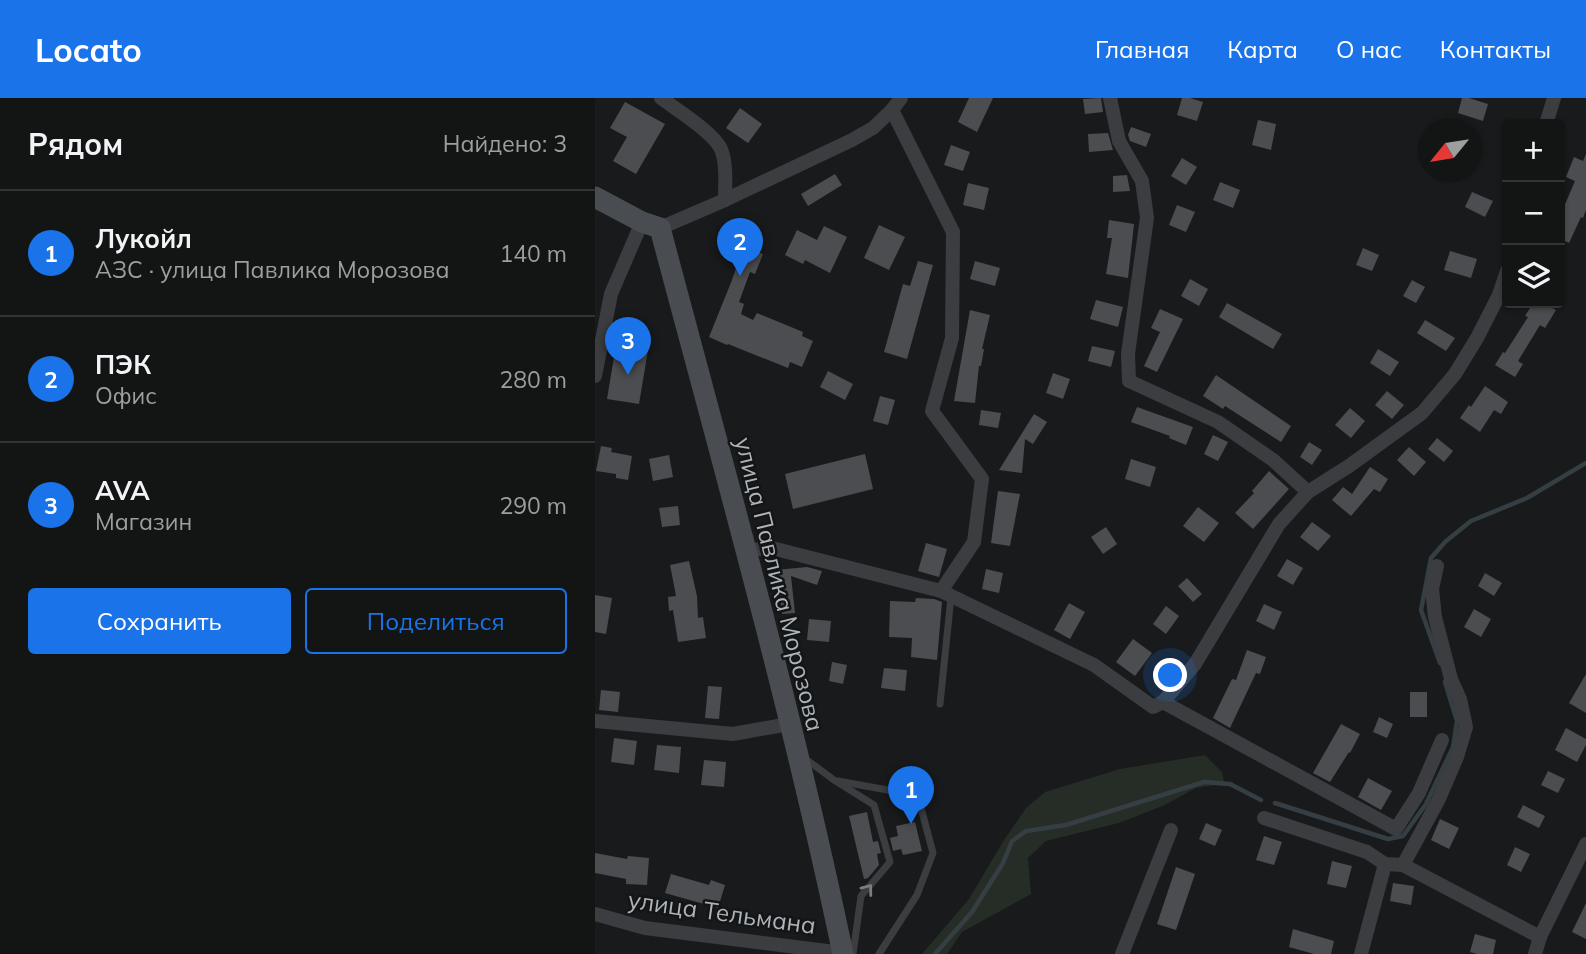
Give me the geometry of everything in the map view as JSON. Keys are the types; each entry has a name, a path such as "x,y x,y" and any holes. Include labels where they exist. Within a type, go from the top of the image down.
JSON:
{"street":[{"path":"661,98 709,134 720,148 724,161 726,200"},
{"path":"595,376 611,294 651,225 726,200 852,140 873,128 901,98"},
{"path":"1110,98 1119,141 1142,181 1147,218 1128,354 1129,381 1218,422 1273,460 1308,492"},
{"path":"1548,119 1554,98"},
{"path":"892,110 953,232 952,338 932,411 982,479 974,542 946,594"},
{"path":"595,197 651,225"},
{"name":"улица Павлика Морозова","path":"651,225 746,552 847,954"},
{"path":"746,552 768,547 946,594 1094,665 1153,706 1163,702 1195,664 1279,524 1308,492 1422,413 1455,374 1477,338 1502,286"},
{"path":"1403,866 1453,768 1466,727 1435,617 1432,589 1437,566"},
{"path":"1163,702 1396,829 1419,793 1442,740"},
{"path":"595,721 733,734 789,724"},
{"path":"1263,818 1367,852 1385,864 1403,866 1540,937"},
{"path":"1122,954 1171,830"},
{"path":"1535,954 1540,937 1586,844"},
{"path":"1361,954 1385,864"},
{"name":"улица Тельмана","path":"595,914 645,928 847,954"}],"lane":[{"path":"940,704 946,594"},
{"path":"797,752 834,780 874,804 890,862 862,896 847,954"},
{"path":"834,780 904,793 921,808 933,853 917,895 879,954"}],"shaded area":[{"path":"1205,755 1222,772 1225,786 1196,788 1165,805 1119,823 1046,841 1028,858 1031,894 962,932 947,954 922,954 969,899 1026,808 1045,792 1120,769"}],"building":[{"path":"969,98 993,98 977,132 958,122"},
{"path":"1101,98 1103,112 1085,114 1083,99"},
{"path":"1182,98 1203,102 1197,121 1177,115"},
{"path":"1462,98 1488,104 1483,121 1458,113"},
{"path":"625,102 665,124 636,174 613,161 627,137 610,128"},
{"path":"740,108 762,124 748,143 726,128"},
{"path":"1258,120 1276,124 1271,150 1252,145"},
{"path":"1131,127 1151,134 1146,147 1130,141 1128,135"},
{"path":"1108,133 1113,150 1089,152 1088,134"},
{"path":"951,145 970,152 963,171 944,165"},
{"path":"1586,154 1586,210 1569,243 1565,241 1565,204 1575,181 1566,177 1574,157 1583,161"},
{"path":"1182,158 1197,167 1186,185 1171,176"},
{"path":"835,174 842,185 808,206 801,194"},
{"path":"1127,175 1130,191 1113,192 1113,176"},
{"path":"1220,182 1240,190 1233,208 1213,200"},
{"path":"968,183 989,188 984,210 963,205"},
{"path":"1472,192 1493,201 1485,217 1465,207"},
{"path":"1177,205 1195,212 1186,232 1169,225"},
{"path":"1109,220 1134,224 1128,278 1106,274 1112,238 1107,238"},
{"path":"879,225 905,237 889,270 864,258"},
{"path":"824,226 847,237 830,273 805,260 803,264 785,255 797,230 817,240"},
{"path":"743,247 763,254 755,274 750,272 739,302 744,304 741,314 753,320 757,313 803,332 802,336 813,341 802,367 790,362 788,368 709,337"},
{"path":"1363,248 1379,255 1372,271 1356,265"},
{"path":"1450,251 1477,259 1471,278 1444,270"},
{"path":"918,261 933,265 907,359 884,352 903,284 910,286"},
{"path":"975,261 1000,268 995,286 970,279"},
{"path":"1190,279 1208,289 1199,306 1181,296"},
{"path":"1412,280 1425,287 1416,303 1403,296"},
{"path":"1096,300 1123,307 1118,327 1090,319"},
{"path":"1227,303 1282,334 1273,349 1219,317"},
{"path":"1530,308 1556,310 1545,328 1540,325 1518,361 1523,364 1515,377 1495,365 1528,317 1525,316"},
{"path":"1160,309 1183,319 1157,372 1144,366 1160,332 1151,328"},
{"path":"970,310 990,315 979,366 975,403 954,401"},
{"path":"1425,320 1455,338 1446,351 1417,333"},
{"path":"616,345 648,350 639,404 607,399"},
{"path":"1092,346 1115,351 1111,367 1088,361"},
{"path":"1378,349 1399,362 1390,376 1370,363"},
{"path":"828,371 853,384 845,400 820,387"},
{"path":"1053,373 1070,379 1063,399 1046,393"},
{"path":"1216,375 1291,426 1281,442 1225,406 1223,409 1203,396"},
{"path":"1485,386 1508,402 1501,414 1494,410 1480,432 1460,418"},
{"path":"1387,391 1404,405 1392,419 1375,405"},
{"path":"880,396 895,400 888,425 873,421"},
{"path":"1137,407 1193,427 1186,445 1169,438 1170,436 1131,422"},
{"path":"1350,408 1365,421 1351,438 1335,425"},
{"path":"981,410 1001,413 998,428 979,425"},
{"path":"1034,414 1047,422 1033,444 1025,439 1022,473 999,470"},
{"path":"1213,435 1228,442 1218,461 1204,454"},
{"path":"1437,438 1453,451 1444,462 1428,449"},
{"path":"1309,442 1322,450 1312,465 1300,457"},
{"path":"601,446 612,448 611,452 632,456 628,480 616,478 616,474 596,471"},
{"path":"1409,447 1426,462 1414,476 1397,460"},
{"path":"865,454 873,489 793,509 785,474"},
{"path":"669,455 673,477 653,481 649,459"},
{"path":"1131,459 1156,467 1150,487 1125,479"},
{"path":"1370,467 1388,479 1380,492 1374,489 1351,516 1332,500 1343,487 1352,494"},
{"path":"1269,471 1289,489 1253,529 1235,513 1254,493 1252,491"},
{"path":"998,491 1020,494 1010,546 991,543"},
{"path":"678,506 680,525 662,527 659,508"},
{"path":"1198,507 1219,523 1204,542 1183,526"},
{"path":"1312,522 1331,536 1318,551 1300,537"},
{"path":"1106,527 1117,544 1103,554 1091,537"},
{"path":"926,543 947,549 939,577 918,571"},
{"path":"1287,559 1303,568 1293,585 1277,576"},
{"path":"689,561 697,596 698,618 703,617 706,638 678,642 673,610 669,611 668,597 676,596 670,565"},
{"path":"807,567 822,571 817,585 791,576 795,613 782,614 776,570"},
{"path":"986,569 1003,573 999,593 982,589"},
{"path":"1485,573 1502,583 1494,596 1478,586"},
{"path":"1187,578 1202,594 1193,602 1178,586"},
{"path":"595,595 612,598 606,634 595,632"},
{"path":"916,598 942,602 937,660 911,657 912,638 889,637 890,601 915,602"},
{"path":"1069,603 1085,612 1070,639 1054,630"},
{"path":"1264,604 1282,612 1274,630 1256,621"},
{"path":"1166,606 1179,616 1166,634 1153,624"},
{"path":"1474,609 1491,619 1481,637 1464,627"},
{"path":"809,619 831,621 829,642 807,640"},
{"path":"1133,639 1152,653 1135,676 1116,662"},
{"path":"1247,650 1266,657 1260,674 1256,673 1230,728 1213,718 1232,679 1236,680"},
{"path":"832,662 847,665 843,684 829,681"},
{"path":"884,668 907,670 905,691 881,688"},
{"path":"1586,674 1586,713 1569,703"},
{"path":"708,686 722,687 719,719 705,718"},
{"path":"601,690 620,692 618,712 599,710"},
{"path":"1410,692 1427,692 1427,717 1410,717"},
{"path":"1379,717 1393,724 1387,738 1373,732"},
{"path":"1341,724 1360,734 1330,782 1313,773"},
{"path":"1566,728 1586,739 1586,745 1577,762 1555,750"},
{"path":"614,738 637,741 634,765 611,762"},
{"path":"657,745 681,747 679,773 654,770"},
{"path":"704,760 726,762 724,787 701,785"},
{"path":"1548,771 1565,779 1558,793 1541,785"},
{"path":"1368,778 1392,791 1381,810 1358,797"},
{"path":"1523,805 1545,816 1539,828 1517,817"},
{"path":"867,812 873,842 878,841 881,853 877,854 879,865 864,879 849,816"},
{"path":"1440,819 1459,828 1449,849 1431,840"},
{"path":"915,822 922,851 903,855 901,849 893,851 890,838 898,836 896,826"},
{"path":"1206,823 1222,830 1215,846 1199,839"},
{"path":"1264,836 1282,842 1274,865 1256,860"},
{"path":"1515,847 1530,854 1521,872 1507,865"},
{"path":"595,853 627,859 628,856 649,858 647,885 626,884 626,879 595,873"},
{"path":"1332,861 1352,866 1346,888 1327,884"},
{"path":"1176,867 1195,874 1176,930 1157,924"},
{"path":"671,874 709,885 711,880 725,885 718,908 665,893"},
{"path":"1393,883 1414,886 1411,905 1390,901"},
{"path":"1586,903 1586,939 1572,932"},
{"path":"1293,929 1334,941 1331,954 1314,954 1289,947"},
{"path":"1475,934 1496,940 1493,954 1470,952"}],"waterway":[{"path":"1440,663 1421,610 1431,558 1445,542 1471,521 1527,498 1586,463"},
{"path":"1275,803 1388,839 1403,836 1426,804 1453,747 1457,721 1445,682"},
{"path":"935,954 972,912 1003,863 1012,841 1026,831 1066,825 1204,782 1230,784 1261,800"}],"place":[{"name":"ПЭК","path":"740,276"},
{"name":"AVA","path":"628,375"},
{"name":"Лукойл","path":"911,824"}]}
